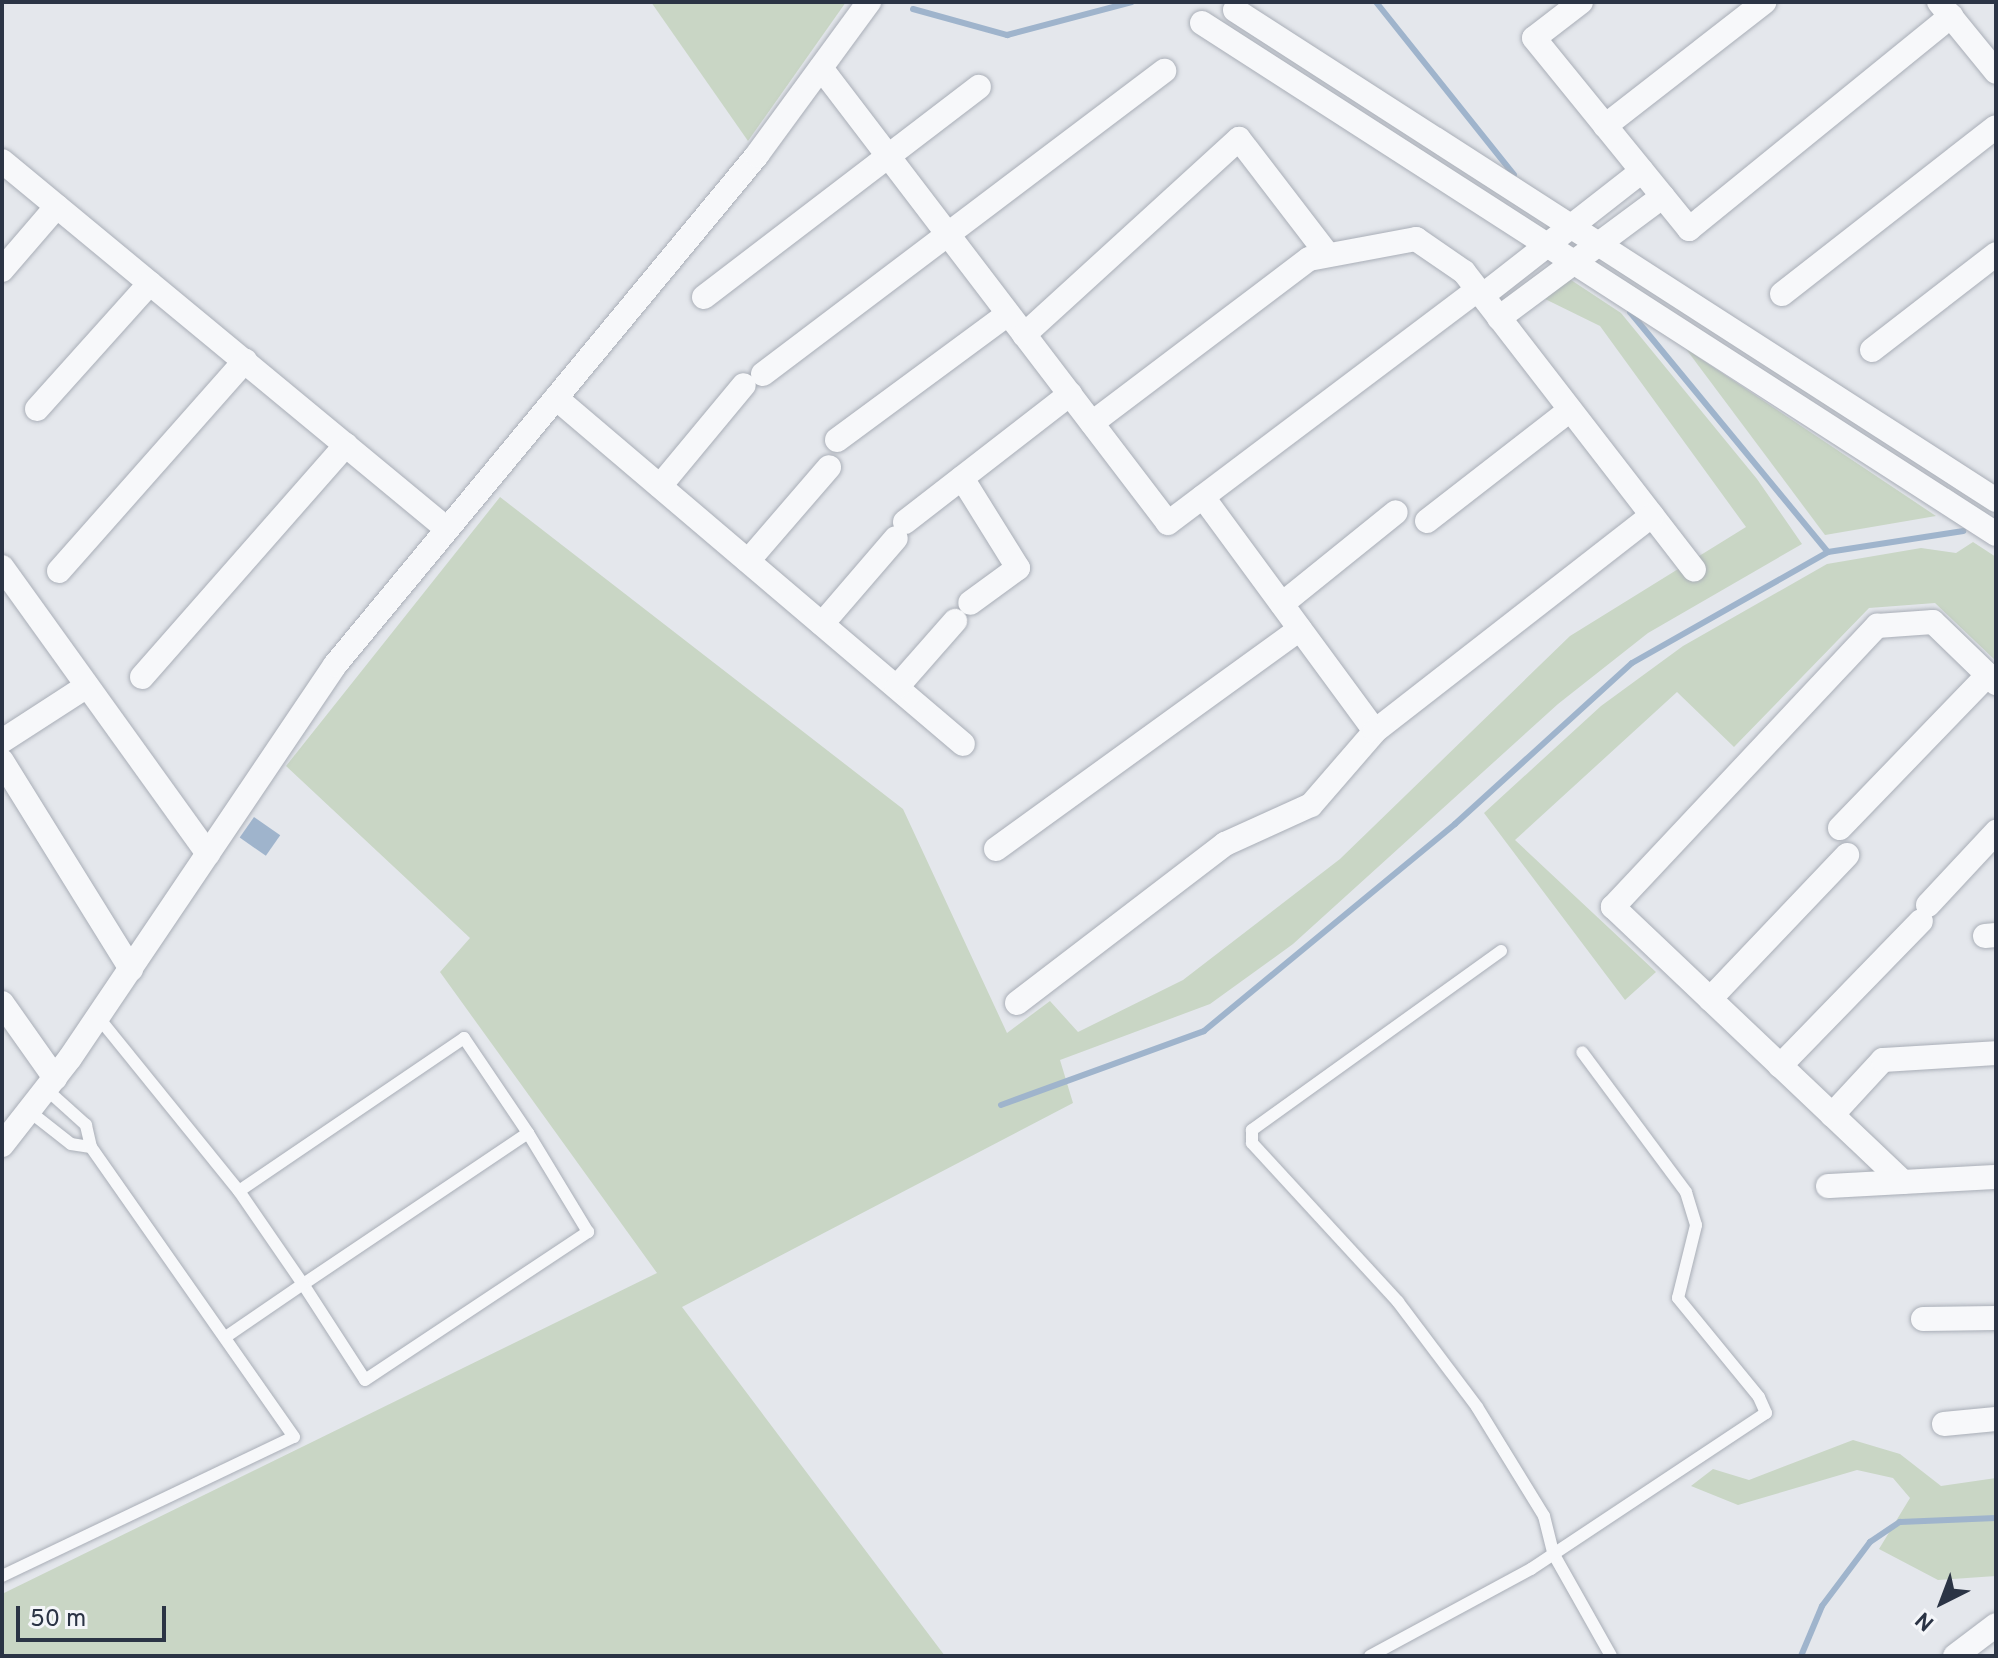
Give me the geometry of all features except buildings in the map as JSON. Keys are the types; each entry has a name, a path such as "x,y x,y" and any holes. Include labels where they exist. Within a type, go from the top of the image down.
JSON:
{"street":[{"path":"2,1145 98,1017 335,665 757,155 869,2"},
{"path":"1581,2 1534,38 1689,229 1945,9 1996,72"},
{"path":"1605,126 1764,2"},
{"path":"1235,10 1996,500"},
{"path":"1202,23 1996,534"},
{"path":"821,68 1168,523 1547,245 1642,171"},
{"path":"660,486 753,379 1164,71"},
{"path":"704,297 979,87"},
{"path":"1782,294 1996,127"},
{"path":"1024,335 1239,139 1328,255"},
{"path":"2,161 447,529"},
{"path":"1499,318 1663,196"},
{"path":"2,270 57,206"},
{"path":"1092,423 1309,259 1416,239 1464,272 1694,570"},
{"path":"1872,350 1996,254"},
{"path":"37,409 150,283"},
{"path":"837,440 1008,314"},
{"path":"59,571 245,361"},
{"path":"822,624 901,530 1070,394"},
{"path":"556,398 963,744"},
{"path":"1427,521 1570,410"},
{"path":"142,677 346,445"},
{"path":"748,561 829,467"},
{"path":"897,687 962,612 1018,568 962,478"},
{"path":"1203,497 1375,731"},
{"path":"1282,604 1396,512"},
{"path":"1017,1003 1225,844 1311,805 1375,731 1652,515"},
{"path":"2,567 208,854"},
{"path":"1840,828 1992,679 1933,622 1877,626 1613,907 1903,1182"},
{"path":"996,849 1300,629"},
{"path":"2,741 87,686"},
{"path":"2,761 131,969"},
{"path":"1780,1066 1925,913 1996,832"},
{"path":"1710,999 1847,855"},
{"path":"2,1003 51,1083"},
{"path":"1832,1115 1883,1060 1996,1053"},
{"path":"1828,1186 1996,1177"},
{"path":"1923,1319 1996,1318"},
{"path":"1944,1424 1996,1419"},
{"path":"1955,1656 1996,1625"}],"lane":[{"path":"1501,951 1252,1130 1252,1143 1398,1302 1477,1407 1544,1516 1553,1553 1611,1656"},
{"path":"98,1017 239,1191 365,1380 588,1232 528,1133 464,1038 239,1191"},
{"path":"1370,1656 1553,1553 1766,1413 1759,1397 1678,1298 1696,1225 1686,1192 1582,1052"},
{"path":"2,1576 294,1437 227,1336 91,1147 86,1125 51,1083"},
{"path":"29,1111 71,1144 91,1147"},
{"path":"227,1336 528,1133"}],"green space":[{"path":"651,2 846,2 748,141"},
{"path":"1568,278 1621,313 1757,479 1802,544 1648,633 1558,704 1293,944 1210,1004 1060,1060 1073,1103 682,1307 945,1656 2,1656 2,1594 657,1273 440,972 470,938 286,766 500,497 903,809 1007,1033 1050,1001 1078,1032 1183,980 1340,859 1570,636 1746,527 1600,326 1545,299"},
{"path":"1686,349 1936,516 1825,535"},
{"path":"1973,542 1996,557 1996,661 1935,603 1869,608 1734,747 1677,692 1515,840 1656,972 1625,1000 1484,813 1601,706 1683,646 1827,564 1921,548 1956,553"},
{"path":"1853,1440 1900,1454 1941,1486 1996,1478 1996,1576 1938,1580 1879,1549 1910,1498 1893,1478 1857,1470 1738,1505 1691,1486 1713,1469 1749,1480"}],"water":[{"path":"254,817 280,835 266,856 240,837"}],"waterway":[{"path":"913,9 1007,35 1132,2"},
{"path":"1376,2 1514,175"},
{"path":"1630,312 1828,552 1963,531"},
{"path":"1001,1105 1204,1031 1455,824 1632,663 1828,552"},
{"path":"1801,1656 1822,1606 1870,1542 1900,1522 1996,1518"}]}
